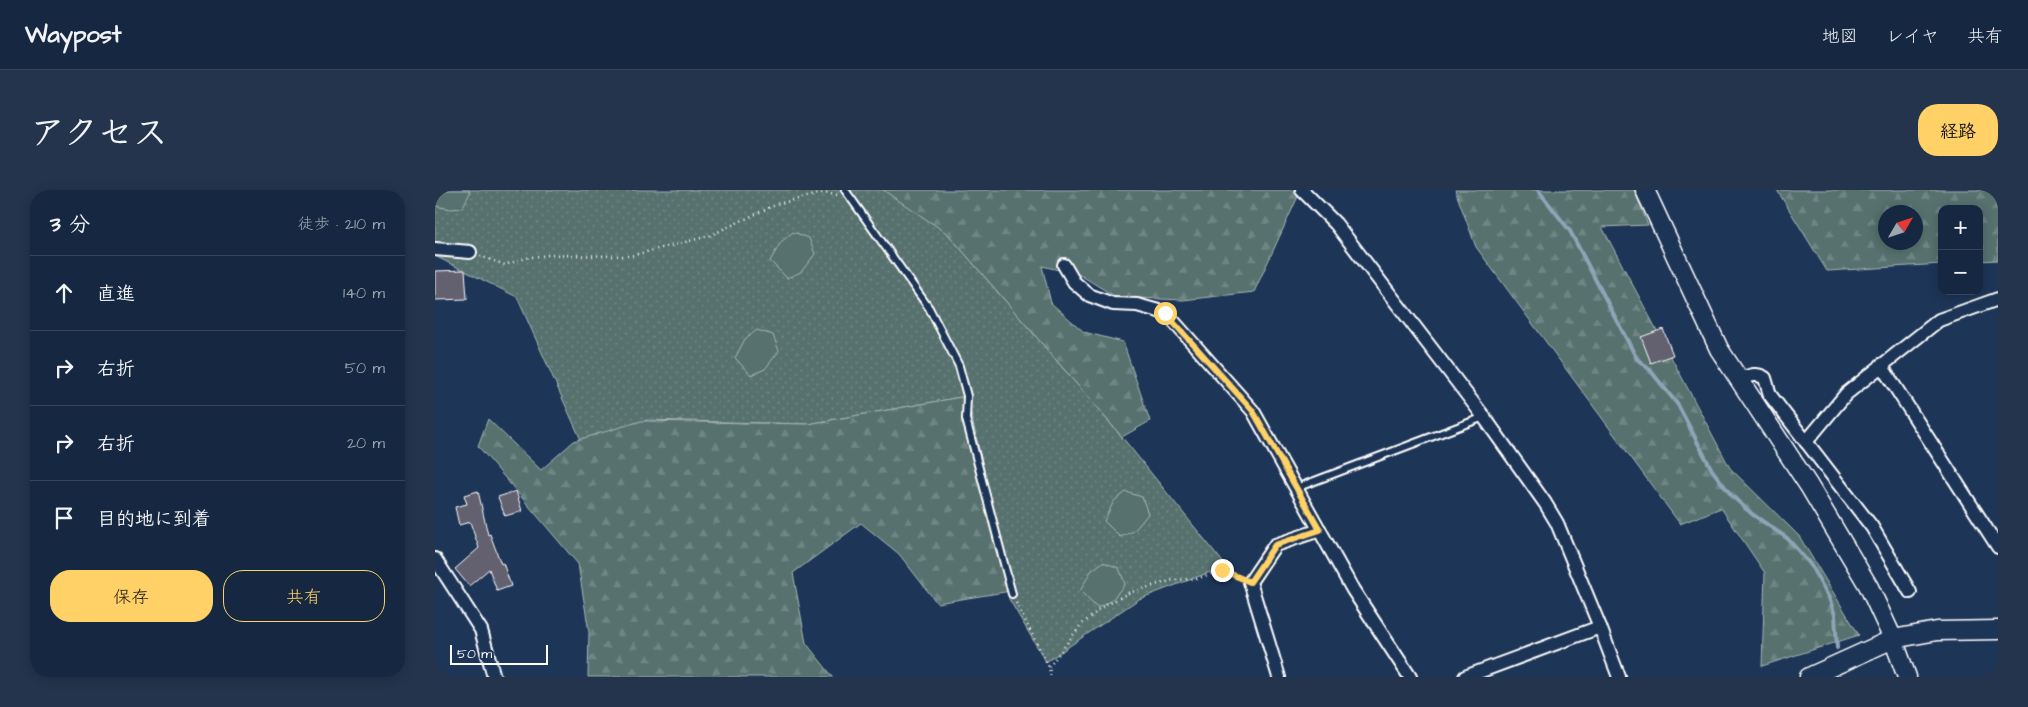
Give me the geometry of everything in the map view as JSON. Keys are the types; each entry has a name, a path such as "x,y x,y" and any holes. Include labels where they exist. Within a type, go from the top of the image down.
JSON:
{"street":[{"path":"1303,190 1336,224 1483,417 1557,523 1619,677"},
{"path":"1645,190 1719,349 1740,379 1869,587 1893,639 1907,677"},
{"path":"435,249 470,252"},
{"path":"1064,265 1074,282 1089,295 1113,304 1137,305 1165,313 1253,411 1353,590 1410,677"},
{"path":"1806,442 1846,394 1939,320 1998,299"},
{"path":"1881,365 1998,547"},
{"path":"1740,379 1754,374 1765,378 1769,395 1872,527 1910,592"},
{"path":"1279,677 1250,582 1275,545 1320,530"},
{"path":"435,559 481,630 494,677"},
{"path":"1465,677 1600,627"},
{"path":"1809,677 1893,639 1937,631 1998,630"}],"lane":[{"path":"845,190 929,308 959,366 967,396 966,419 1012,594"},
{"path":"1296,488 1483,417"}],"path":[{"path":"470,252 505,265 530,257 549,255 630,256 709,236 777,204 823,193 849,196"},
{"path":"1049,667 1080,626 1100,609 1128,593 1173,580 1196,579 1222,570 1250,582"},
{"path":"1012,594 1049,667 1051,677"}],"green space":[{"path":"435,190 895,190 948,234 1122,437 1226,566 1139,599 1046,662 1009,599 967,396 808,424 647,420 581,440 517,297 435,256"},
{"path":"435,190 469,190 470,193 462,208 451,209 435,206"},
{"path":"883,190 1301,190 1254,292 1183,300 1116,297 1080,275 1042,266 1051,303 1084,332 1123,342 1150,421 1122,437 948,234"},
{"path":"1455,190 1634,190 1648,225 1602,227 1730,468 1799,536 1859,635 1762,666 1765,573 1721,508 1680,524 1476,247"},
{"path":"1777,190 1998,190 1998,260 1983,261 1983,205 1938,205 1938,264 1827,271"},
{"path":"793,232 809,238 815,254 801,272 787,278 770,261 781,242"},
{"path":"757,330 773,335 779,351 765,369 751,375 735,358 745,339"},
{"path":"967,396 1011,591 937,603 899,554 861,523 793,573 806,643 833,677 588,677 589,632 578,564 478,446 488,419 541,470 574,441 641,421 808,424"},
{"path":"1126,492 1142,497 1148,514 1134,531 1120,537 1104,521 1114,501"},
{"path":"1103,562 1119,568 1125,584 1111,601 1097,608 1080,591 1091,571"}],"building":[{"path":"465,270 467,299 435,300 435,271"},
{"path":"1663,329 1673,355 1651,363 1641,337"},
{"path":"478,491 488,535 490,534 511,586 497,591 489,569 469,586 455,569 479,548 470,522 459,525 455,507 467,504 464,495"},
{"path":"516,491 522,511 505,516 498,497"}],"waterway":[{"path":"1538,190 1570,231 1637,359 1650,370 1678,405 1712,470 1732,496 1752,514 1787,538 1810,564 1829,598 1835,615 1837,648"}],"route":[{"path":"1165,313 1253,411 1320,530 1275,545 1250,582 1222,570"}]}
